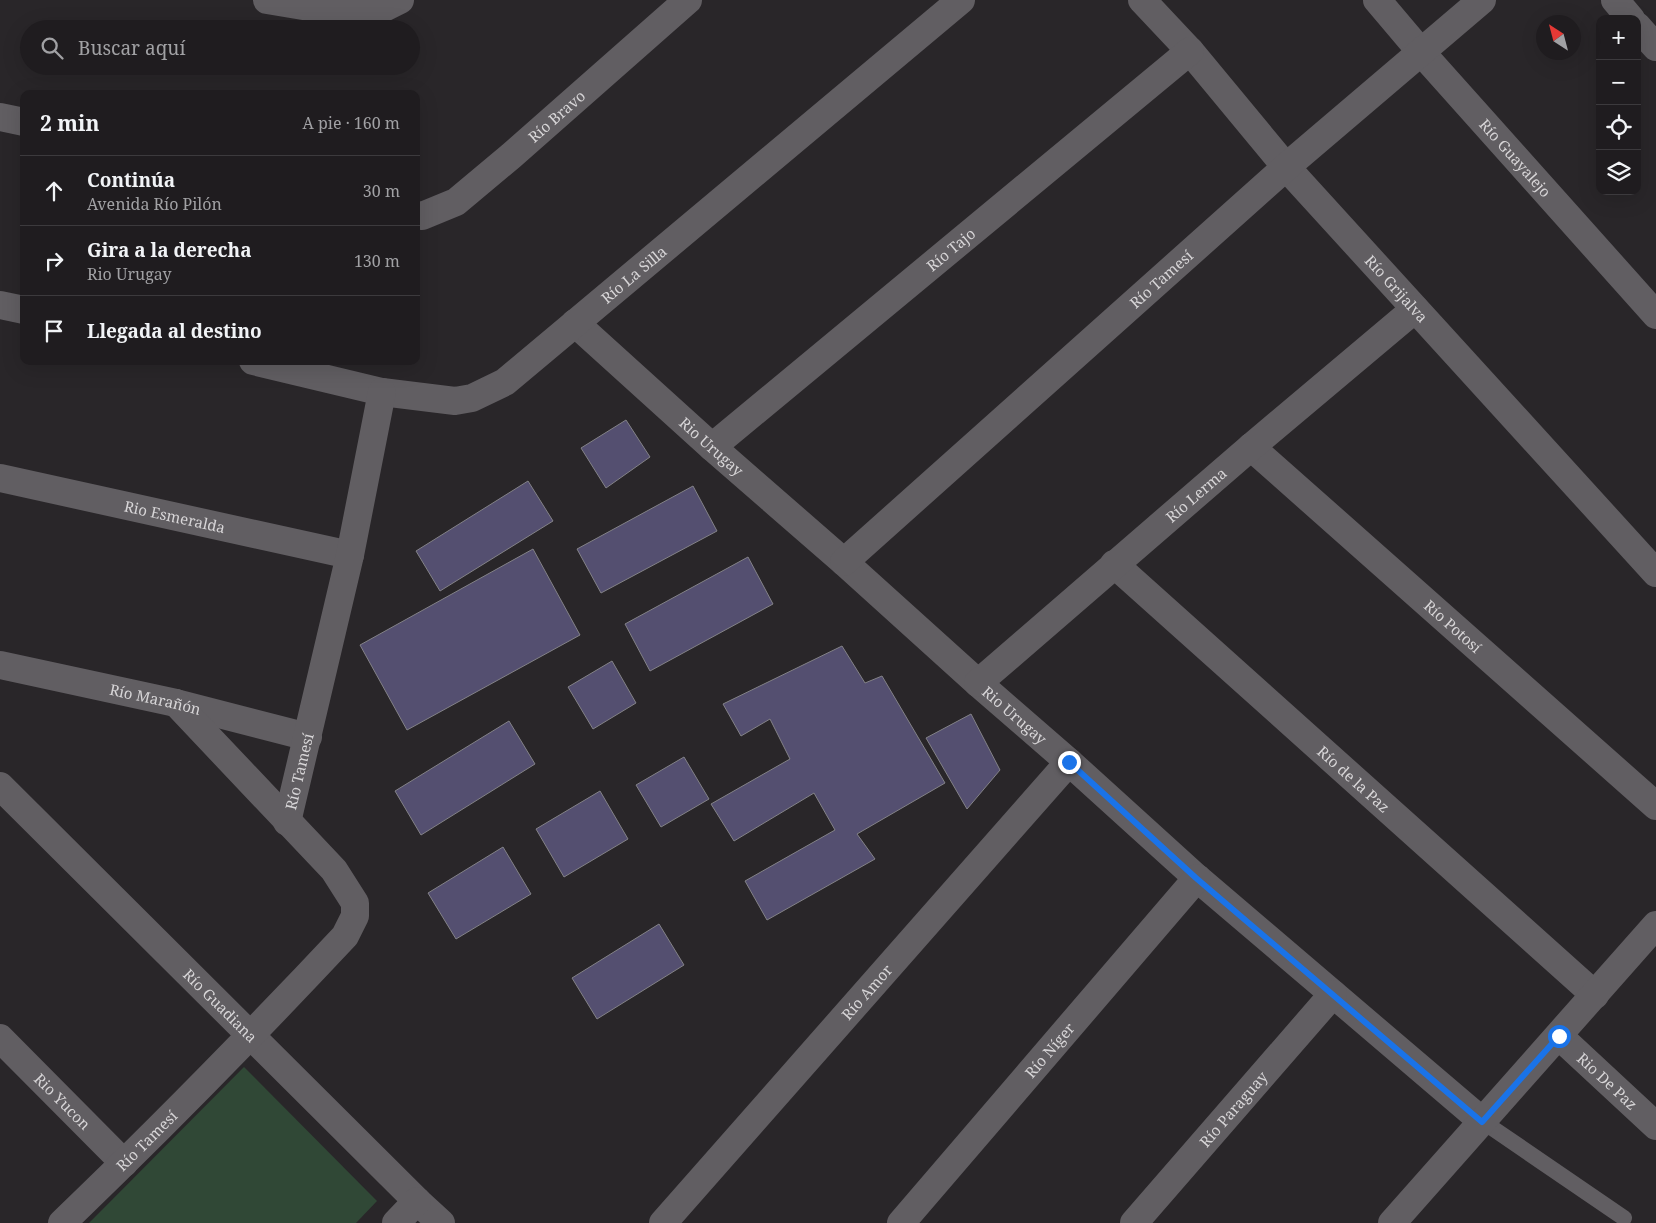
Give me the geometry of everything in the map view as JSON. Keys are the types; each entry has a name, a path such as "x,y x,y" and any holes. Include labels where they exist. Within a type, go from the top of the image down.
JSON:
{"street":[{"path":"267,0 340,12 378,11 400,0"},
{"name":"Río Bravo","path":"420,216 456,202 688,0"},
{"name":"Río La Silla","path":"270,365 382,392 455,401 472,398 505,382 961,0"},
{"name":"Río Grijalva","path":"1142,0 1190,50 1286,167 1656,573"},
{"name":"Río Guayalejo","path":"1378,0 1421,52 1656,315"},
{"name":"Río Tamesí","path":"844,562 1286,167 1482,0"},
{"path":"1615,0 1628,15"},
{"path":"1641,30 1656,47"},
{"name":"Río Tajo","path":"712,448 1190,50"},
{"path":"0,117 20,121"},
{"path":"0,305 20,309"},
{"name":"Río Lerma","path":"978,682 1251,447 1415,309"},
{"name":"Rio Urugay","path":"575,323 712,448 844,562 1196,878 1482,1122"},
{"name":"Río Tamesí","path":"62,1223 250,1037 345,936 355,916 356,903 334,870 287,822 350,555 382,392"},
{"name":"Río Potosí","path":"1251,447 1656,806"},
{"name":"Rio Esmeralda","path":"0,478 350,555"},
{"name":"Río de la Paz","path":"1114,564 1595,994"},
{"name":"Río Marañón","path":"0,666 176,704 308,736"},
{"path":"176,704 287,822"},
{"name":"Río Amor","path":"663,1223 1069,762"},
{"name":"Río Guadiana","path":"0,786 250,1037 417,1201 442,1223"},
{"name":"Río Níger","path":"901,1223 1196,878"},
{"path":"1392,1223 1656,925"},
{"name":"Río Paraguay","path":"1134,1223 1333,994"},
{"name":"Rio De Paz","path":"1559,1036 1656,1126"},
{"name":"Rio Yucon","path":"0,1038 124,1163"},
{"path":"396,1223 417,1201"}],"lane":[{"path":"1482,1122 1624,1218"}],"green space":[{"path":"244,1067 377,1201 356,1223 89,1223"}],"building":[{"path":"626,420 650,457 606,488 581,448"},
{"path":"528,481 553,521 440,591 416,551"},
{"path":"693,486 717,531 601,593 577,549"},
{"path":"533,549 580,635 407,730 360,645"},
{"path":"748,557 773,604 650,671 625,624"},
{"path":"842,646 865,683 882,676 945,783 857,834 875,859 767,920 745,881 835,830 814,793 734,841 711,804 790,759 770,719 741,736 723,704"},
{"path":"612,661 636,703 593,729 568,687"},
{"path":"971,714 1000,770 967,809 926,738"},
{"path":"509,721 535,764 421,835 395,791"},
{"path":"684,757 709,799 661,827 636,785"},
{"path":"600,791 628,839 564,877 536,829"},
{"path":"503,847 531,894 456,939 428,893"},
{"path":"659,924 684,965 597,1019 572,978"}],"route":[{"path":"1069,762 1196,878 1482,1122 1559,1036"}]}
